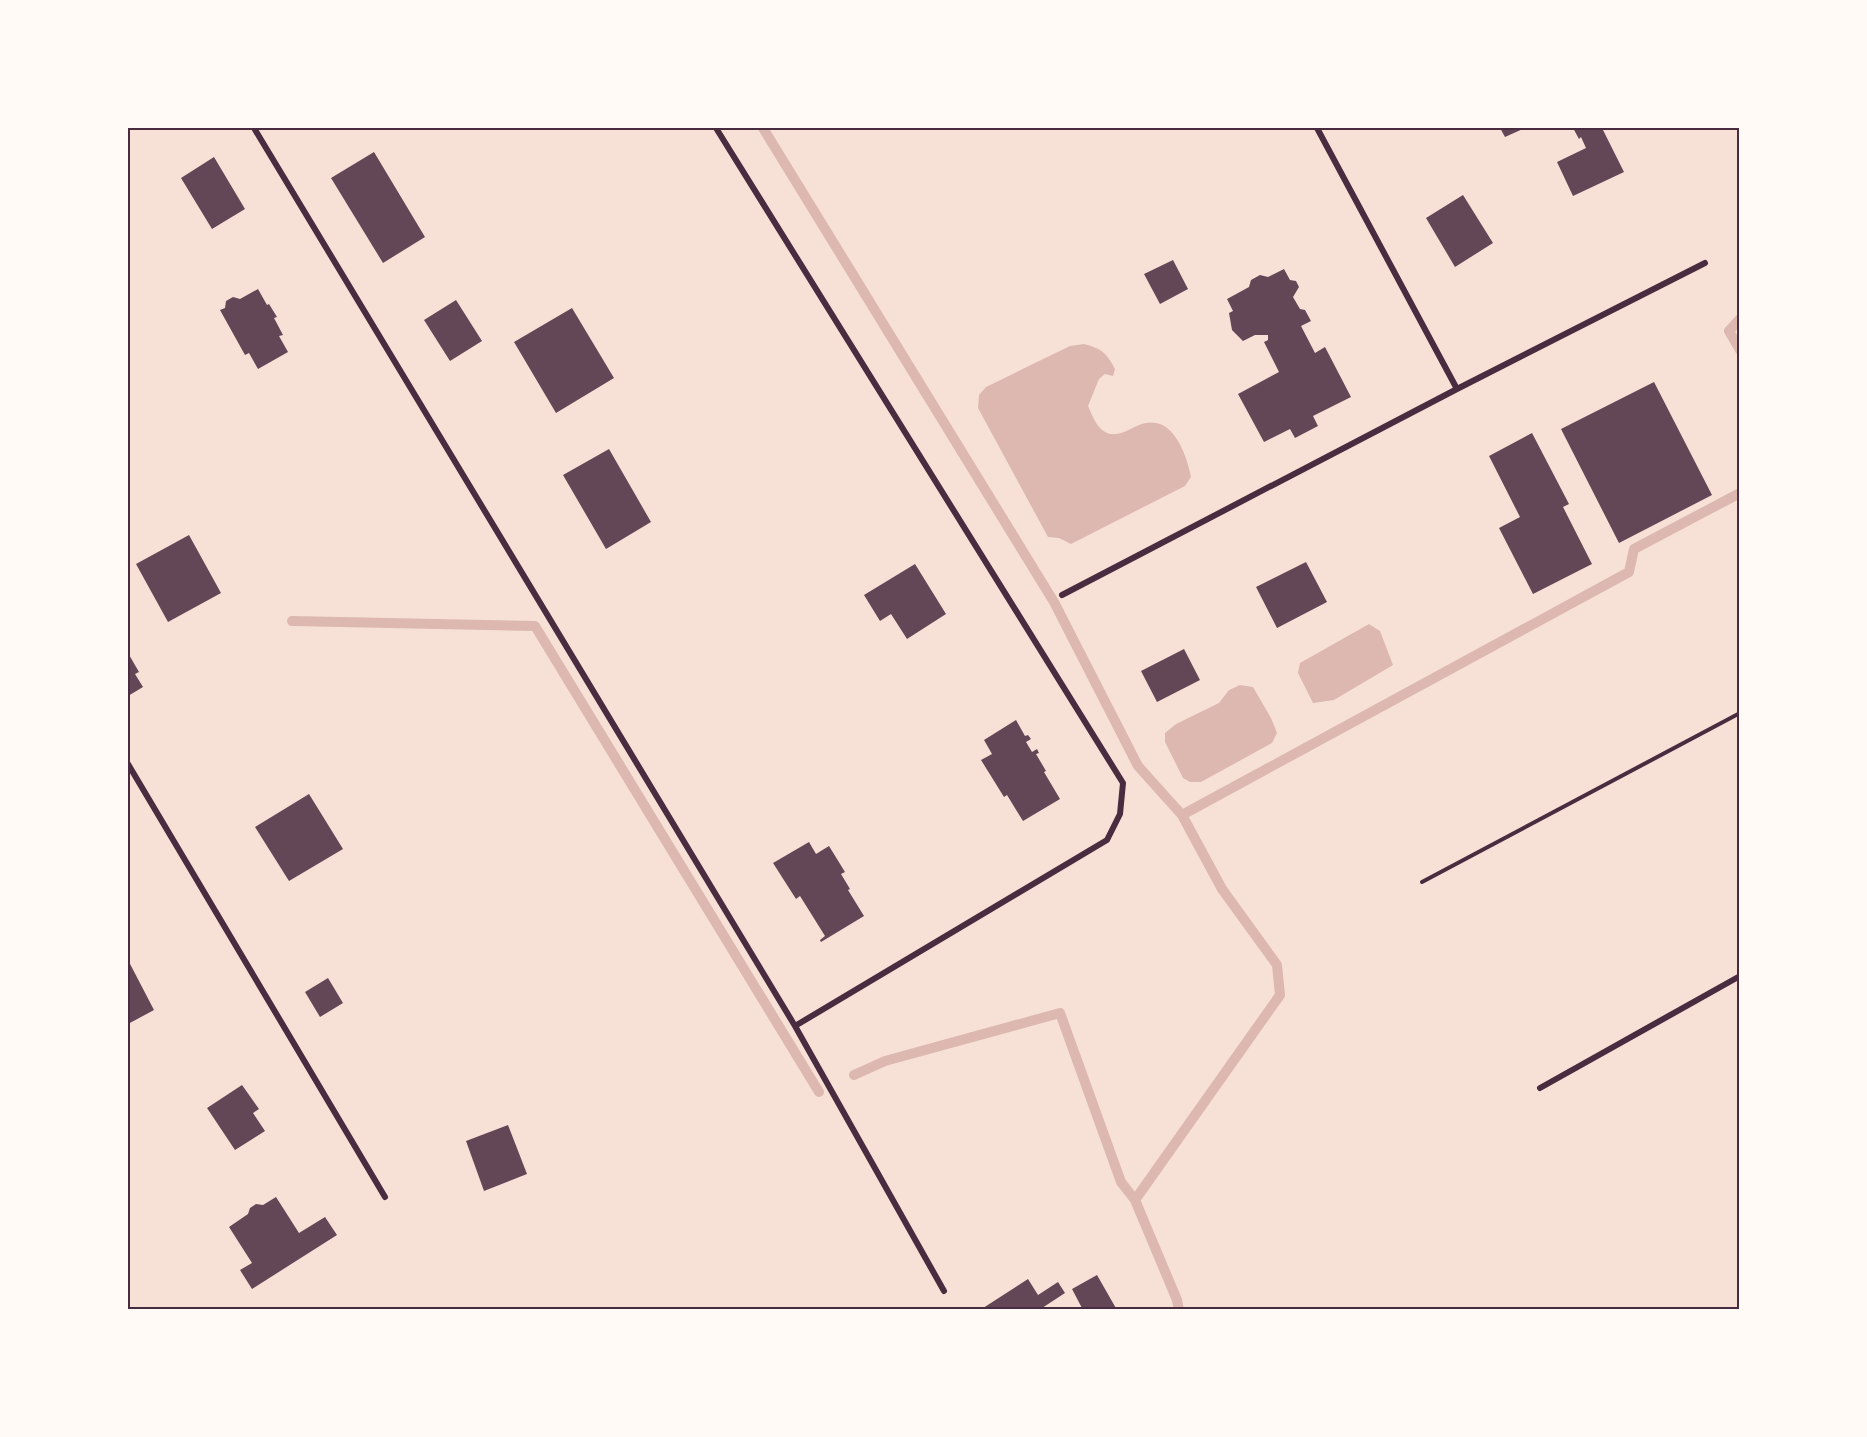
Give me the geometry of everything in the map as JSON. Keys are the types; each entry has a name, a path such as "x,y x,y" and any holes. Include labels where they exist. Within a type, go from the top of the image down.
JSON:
{"street":[{"path":"254,128 795,1026 944,1291"},
{"path":"716,128 1123,783 1120,814 1107,840 795,1026"},
{"path":"1317,128 1457,390"},
{"path":"1062,595 1705,263"},
{"path":"128,764 385,1197"},
{"path":"1540,1088 1740,976"}],"path":[{"path":"1422,882 1740,713"}],"shaded area":[{"path":"1084,344 1103,352 1115,369 1113,376 1105,374 1099,379 1088,406 1099,427 1106,433 1115,434 1146,423 1164,426 1178,440 1191,477 1185,486 1071,544 1059,538 1048,537 978,408 979,395 986,387 1070,346"},
{"path":"1369,624 1380,631 1393,665 1334,700 1313,703 1298,673 1300,663"},
{"path":"1240,685 1253,687 1271,718 1277,733 1272,743 1201,782 1190,782 1183,778 1165,742 1165,733 1176,724 1219,703 1229,690"}],"building":[{"path":"1500,128 1525,128 1505,137"},
{"path":"1573,128 1602,128 1624,172 1573,196 1557,162 1586,148 1581,137 1579,139"},
{"path":"374,152 425,237 383,263 331,178"},
{"path":"214,157 245,209 212,229 181,178"},
{"path":"1463,195 1493,243 1455,267 1426,218"},
{"path":"1173,260 1188,289 1160,304 1144,274"},
{"path":"1284,269 1290,280 1296,281 1299,287 1293,297 1311,321 1301,326 1315,353 1325,347 1351,397 1313,416 1318,426 1295,438 1290,429 1264,442 1238,394 1279,372 1264,342 1268,340 1268,335 1255,335 1243,341 1232,330 1229,313 1233,311 1227,299 1249,287 1251,280 1260,275 1268,277"},
{"path":"258,289 277,317 274,318 283,335 279,336 288,352 258,369 249,353 245,355 220,310 225,308 226,301 233,297 240,299"},
{"path":"456,300 482,341 450,361 424,320"},
{"path":"572,308 614,378 556,413 514,342"},
{"path":"1654,382 1712,495 1619,543 1561,429"},
{"path":"1532,433 1569,504 1563,507 1592,564 1533,594 1499,528 1520,517 1489,456"},
{"path":"609,449 651,522 606,549 563,475"},
{"path":"189,535 221,593 168,622 136,564"},
{"path":"1306,562 1327,602 1277,628 1256,587"},
{"path":"915,564 946,614 907,639 891,614 880,621 864,595"},
{"path":"1184,649 1200,680 1157,702 1141,671"},
{"path":"128,653 139,672 135,674 143,687 128,696"},
{"path":"1016,720 1025,736 1028,735 1031,739 1026,742 1032,752 1037,749 1039,753 1036,754 1046,771 1044,772 1060,799 1023,821 1007,795 1004,797 981,760 992,754 984,740"},
{"path":"309,794 343,849 289,881 255,827"},
{"path":"809,842 816,854 829,846 845,872 841,874 850,889 848,890 864,916 821,942 820,940 825,936 800,896 796,899 773,863"},
{"path":"128,960 154,1010 128,1024"},
{"path":"328,978 343,1003 320,1017 305,992"},
{"path":"242,1085 259,1109 253,1113 265,1131 235,1150 207,1108"},
{"path":"508,1125 527,1174 484,1191 466,1141"},
{"path":"276,1197 299,1233 325,1217 337,1235 252,1289 240,1270 252,1263 229,1227 248,1214 250,1208 256,1204 263,1205"},
{"path":"1097,1275 1117,1310 1083,1310 1072,1289"},
{"path":"1028,1279 1038,1295 1058,1282 1065,1293 1039,1310 980,1310"}],"waterway":[{"path":"763,128 1054,602 1138,766 1182,815 1222,889 1277,965 1280,995 1135,1200 1177,1300 1179,1310"},
{"path":"1740,319 1729,331 1740,350"},
{"path":"1182,815 1629,572 1634,549 1740,493"},
{"path":"292,621 535,626 819,1092"},
{"path":"854,1075 885,1061 1060,1013 1121,1182 1135,1200"}]}
